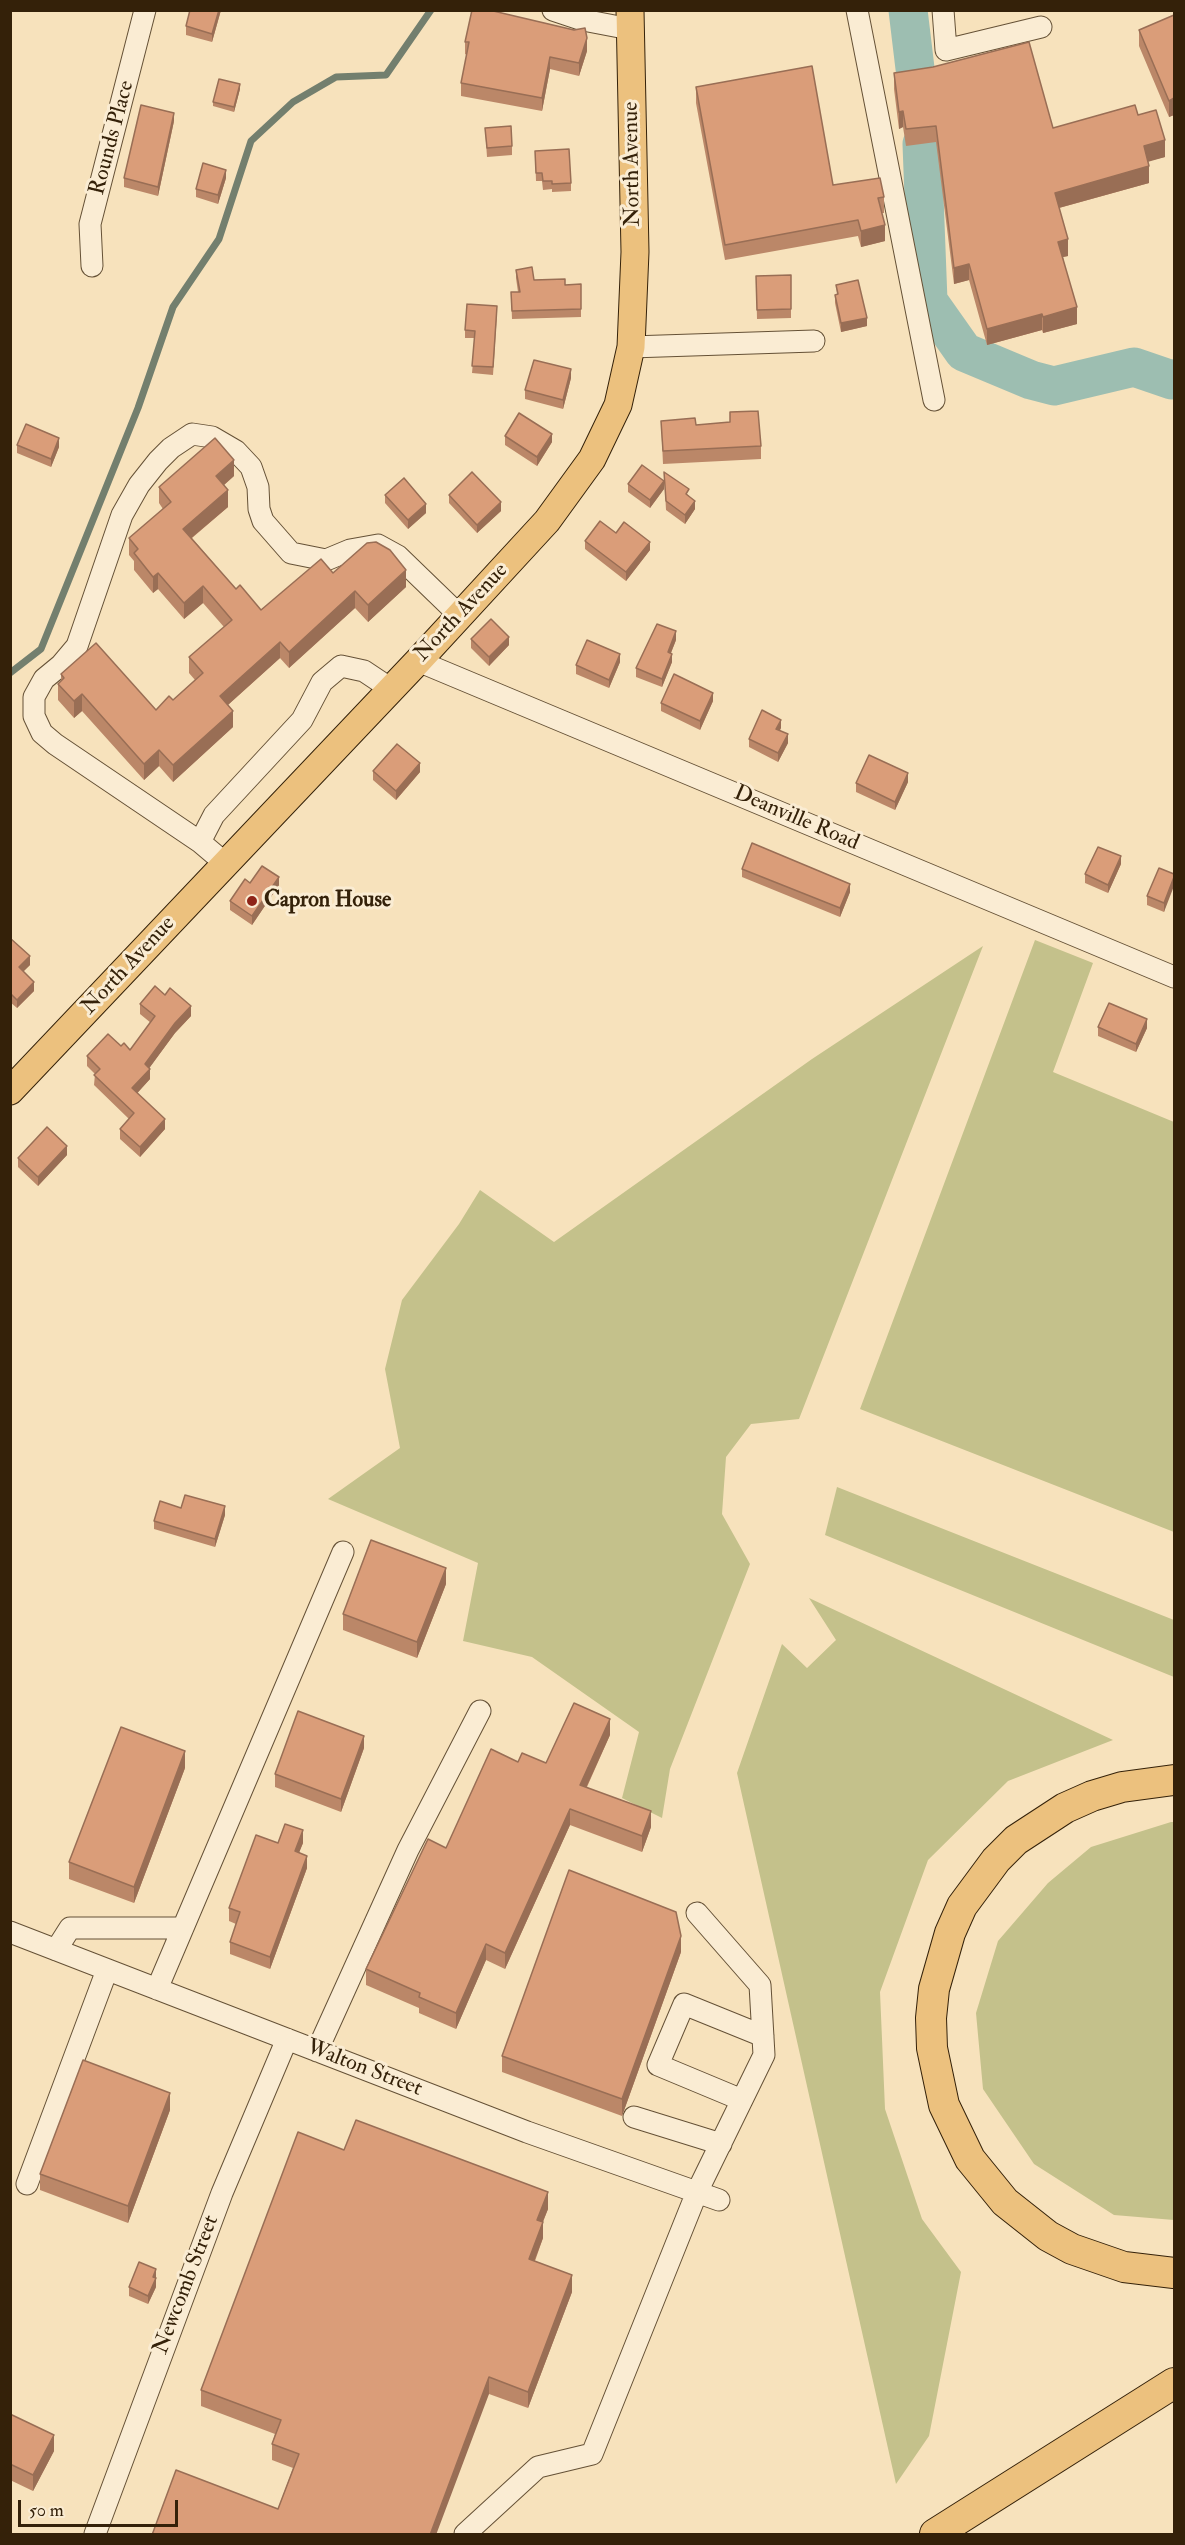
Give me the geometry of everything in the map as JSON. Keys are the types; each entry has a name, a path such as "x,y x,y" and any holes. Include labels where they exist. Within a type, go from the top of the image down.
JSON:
{"highway":[{"path":"1174,1780 1131,1785 1092,1796 1040,1822 1009,1847 979,1881 962,1906 950,1933 934,1989 931,2018 932,2048 944,2105 970,2159 1005,2202 1048,2236 1072,2249 1124,2267 1174,2273"},
{"path":"935,2535 1174,2383"}],"main road":[{"name":"North Avenue","path":"10,1091 418,662 547,521 592,459 618,405 631,347 635,252 630,20"}],"street":[{"name":"Rounds Place","path":"92,266 90,224 145,10"},
{"path":"553,10 583,20 630,20"},
{"path":"857,10 934,400"},
{"path":"943,10 946,50 1040,26"},
{"path":"631,347 814,341"},
{"path":"225,864 200,842 55,744 42,733 34,716 34,697 44,679 61,665 77,646 122,515 139,485 171,448 192,434 212,437 236,451 251,467 258,487 259,509 263,521 291,553 326,560 350,550 378,545 398,556 459,615"},
{"name":"Deanville Road","path":"418,662 1174,977"},
{"path":"200,842 214,815 302,720 322,682 341,666 364,671 391,689"},
{"path":"157,1989 343,1552"},
{"path":"317,2051 408,1850 480,1711"},
{"path":"465,2535 538,2467 592,2454 697,2192 764,2055 760,1985 697,1913"},
{"path":"56,1950 70,1928 183,1928"},
{"name":"Walton Street","path":"10,1932 527,2132 719,2200"},
{"path":"27,2184 107,1970"},
{"path":"742,2100 658,2066 684,2004 763,2036"},
{"name":"Newcomb Street","path":"95,2535 222,2193 287,2040"},
{"path":"634,2117 721,2144"}],"shaded area":[{"path":"1035,940 1093,963 1053,1072 1174,1122 1174,1532 860,1409"},
{"path":"983,946 799,1419 751,1424 726,1457 722,1514 750,1564 670,1769 662,1818 622,1798 639,1732 532,1657 463,1641 478,1563 328,1499 400,1448 385,1369 402,1300 459,1224 480,1190 554,1242 812,1059"},
{"path":"837,1487 1174,1620 1174,1677 825,1535"},
{"path":"809,1598 1113,1740 1008,1781 928,1860 880,1992 885,2109 922,2219 961,2272 929,2436 896,2484 737,1773 782,1644 807,1668 836,1640"},
{"path":"1174,1822 1174,2220 1114,2215 1034,2164 983,2089 976,2013 998,1941 1048,1883 1091,1847"}],"building":[{"path":"190,10 219,10 212,34 186,26"},
{"path":"472,10 489,10 574,30 585,28 587,38 579,63 550,57 542,98 461,83 469,42 465,42"},
{"path":"1174,15 1174,98 1169,101 1139,30"},
{"path":"1029,42 1053,128 1135,105 1138,115 1156,110 1165,140 1144,146 1149,166 1055,193 1068,239 1058,242 1077,307 987,329 969,264 954,268 936,126 906,129 903,111 899,112 894,73 933,67"},
{"path":"812,66 833,185 880,178 884,197 878,198 885,225 861,231 858,220 725,245 696,87"},
{"path":"219,79 240,84 234,107 213,102"},
{"path":"141,105 174,113 158,187 124,178"},
{"path":"511,126 512,146 487,148 485,128"},
{"path":"569,149 571,183 552,184 552,181 543,181 542,173 536,173 535,151"},
{"path":"203,163 226,170 218,195 196,189"},
{"path":"532,267 534,280 565,279 565,285 581,284 581,309 512,311 511,292 520,292 516,270"},
{"path":"791,275 791,309 757,310 756,276"},
{"path":"858,280 867,318 841,323 835,295 838,294 836,285"},
{"path":"467,304 497,306 493,367 472,366 475,331 465,330"},
{"path":"534,360 571,369 563,400 525,390"},
{"path":"758,411 761,446 663,451 661,421 695,418 696,425 730,422 730,412"},
{"path":"519,413 552,434 537,457 505,436"},
{"path":"26,424 59,438 51,459 17,445"},
{"path":"215,438 234,460 216,476 228,490 183,529 236,589 240,585 261,610 321,559 333,573 367,543 376,542 390,550 406,570 368,605 355,591 289,652 280,642 220,696 233,711 173,765 159,750 144,764 82,694 74,701 58,684 64,678 61,674 96,643 156,710 169,696 173,700 203,673 189,657 232,620 203,586 184,603 158,573 153,577 134,553 138,549 129,538 171,502 159,487"},
{"path":"642,465 664,481 650,500 628,484"},
{"path":"472,472 501,502 477,525 449,495"},
{"path":"664,472 689,489 686,494 695,501 685,515 666,501"},
{"path":"404,478 426,504 408,520 385,495"},
{"path":"600,521 616,533 624,522 650,542 626,572 585,541"},
{"path":"491,619 509,637 489,657 471,639"},
{"path":"657,624 676,631 668,652 672,654 662,679 636,668"},
{"path":"587,640 620,654 609,680 576,665"},
{"path":"674,674 713,693 700,721 661,703"},
{"path":"762,710 781,720 776,729 788,734 778,753 749,739"},
{"path":"397,744 420,763 396,791 373,771"},
{"path":"869,755 908,773 895,802 856,783"},
{"path":"752,843 850,884 840,908 742,869"},
{"path":"1098,847 1121,856 1108,885 1085,874"},
{"name":"Capron House","path":"262,866 279,877 252,916 230,901 245,879 250,883"},
{"path":"1159,868 1174,874 1164,903 1147,896"},
{"path":"10,938 30,956 19,967 34,982 17,1000 10,993"},
{"path":"155,986 165,995 170,988 191,1006 175,1023 145,1064 150,1069 132,1088 165,1119 140,1147 120,1129 134,1113 94,1075 100,1069 87,1056 108,1034 121,1046 124,1043 130,1050 155,1016 140,1004"},
{"path":"1109,1003 1147,1019 1136,1044 1098,1027"},
{"path":"47,1127 67,1146 38,1177 18,1158"},
{"path":"185,1495 225,1506 215,1539 154,1521 160,1501 181,1508"},
{"path":"371,1540 446,1568 417,1642 343,1614"},
{"path":"574,1703 610,1719 580,1785 651,1811 642,1836 570,1809 505,1953 486,1944 456,2013 419,1997 420,1993 366,1969 428,1839 446,1848 491,1749 518,1762 522,1753 546,1763"},
{"path":"298,1711 364,1736 341,1799 275,1774"},
{"path":"121,1727 185,1751 134,1887 69,1862"},
{"path":"285,1824 303,1830 295,1851 307,1856 270,1957 230,1942 240,1912 229,1908 256,1835 278,1843"},
{"path":"569,1870 676,1912 681,1936 622,2099 502,2056"},
{"path":"83,2060 170,2093 128,2206 40,2174"},
{"path":"356,2120 548,2192 537,2220 543,2222 529,2259 572,2275 528,2392 489,2377 430,2535 152,2535 176,2470 278,2509 299,2454 272,2444 281,2420 201,2390 298,2132 344,2150"},
{"path":"139,2262 156,2269 153,2277 156,2278 148,2296 129,2287"},
{"path":"10,2414 54,2435 33,2475 10,2464"}],"waterway":[{"path":"10,673 41,649 138,408 173,307 219,239 251,141 293,102 336,77 386,75 431,10"},
{"path":"908,10 917,85"},
{"path":"922,144 928,301 964,352 1031,380 1054,386 1134,367 1174,379"}],"place":[{"name":"Capron House","path":"252,901"}]}
